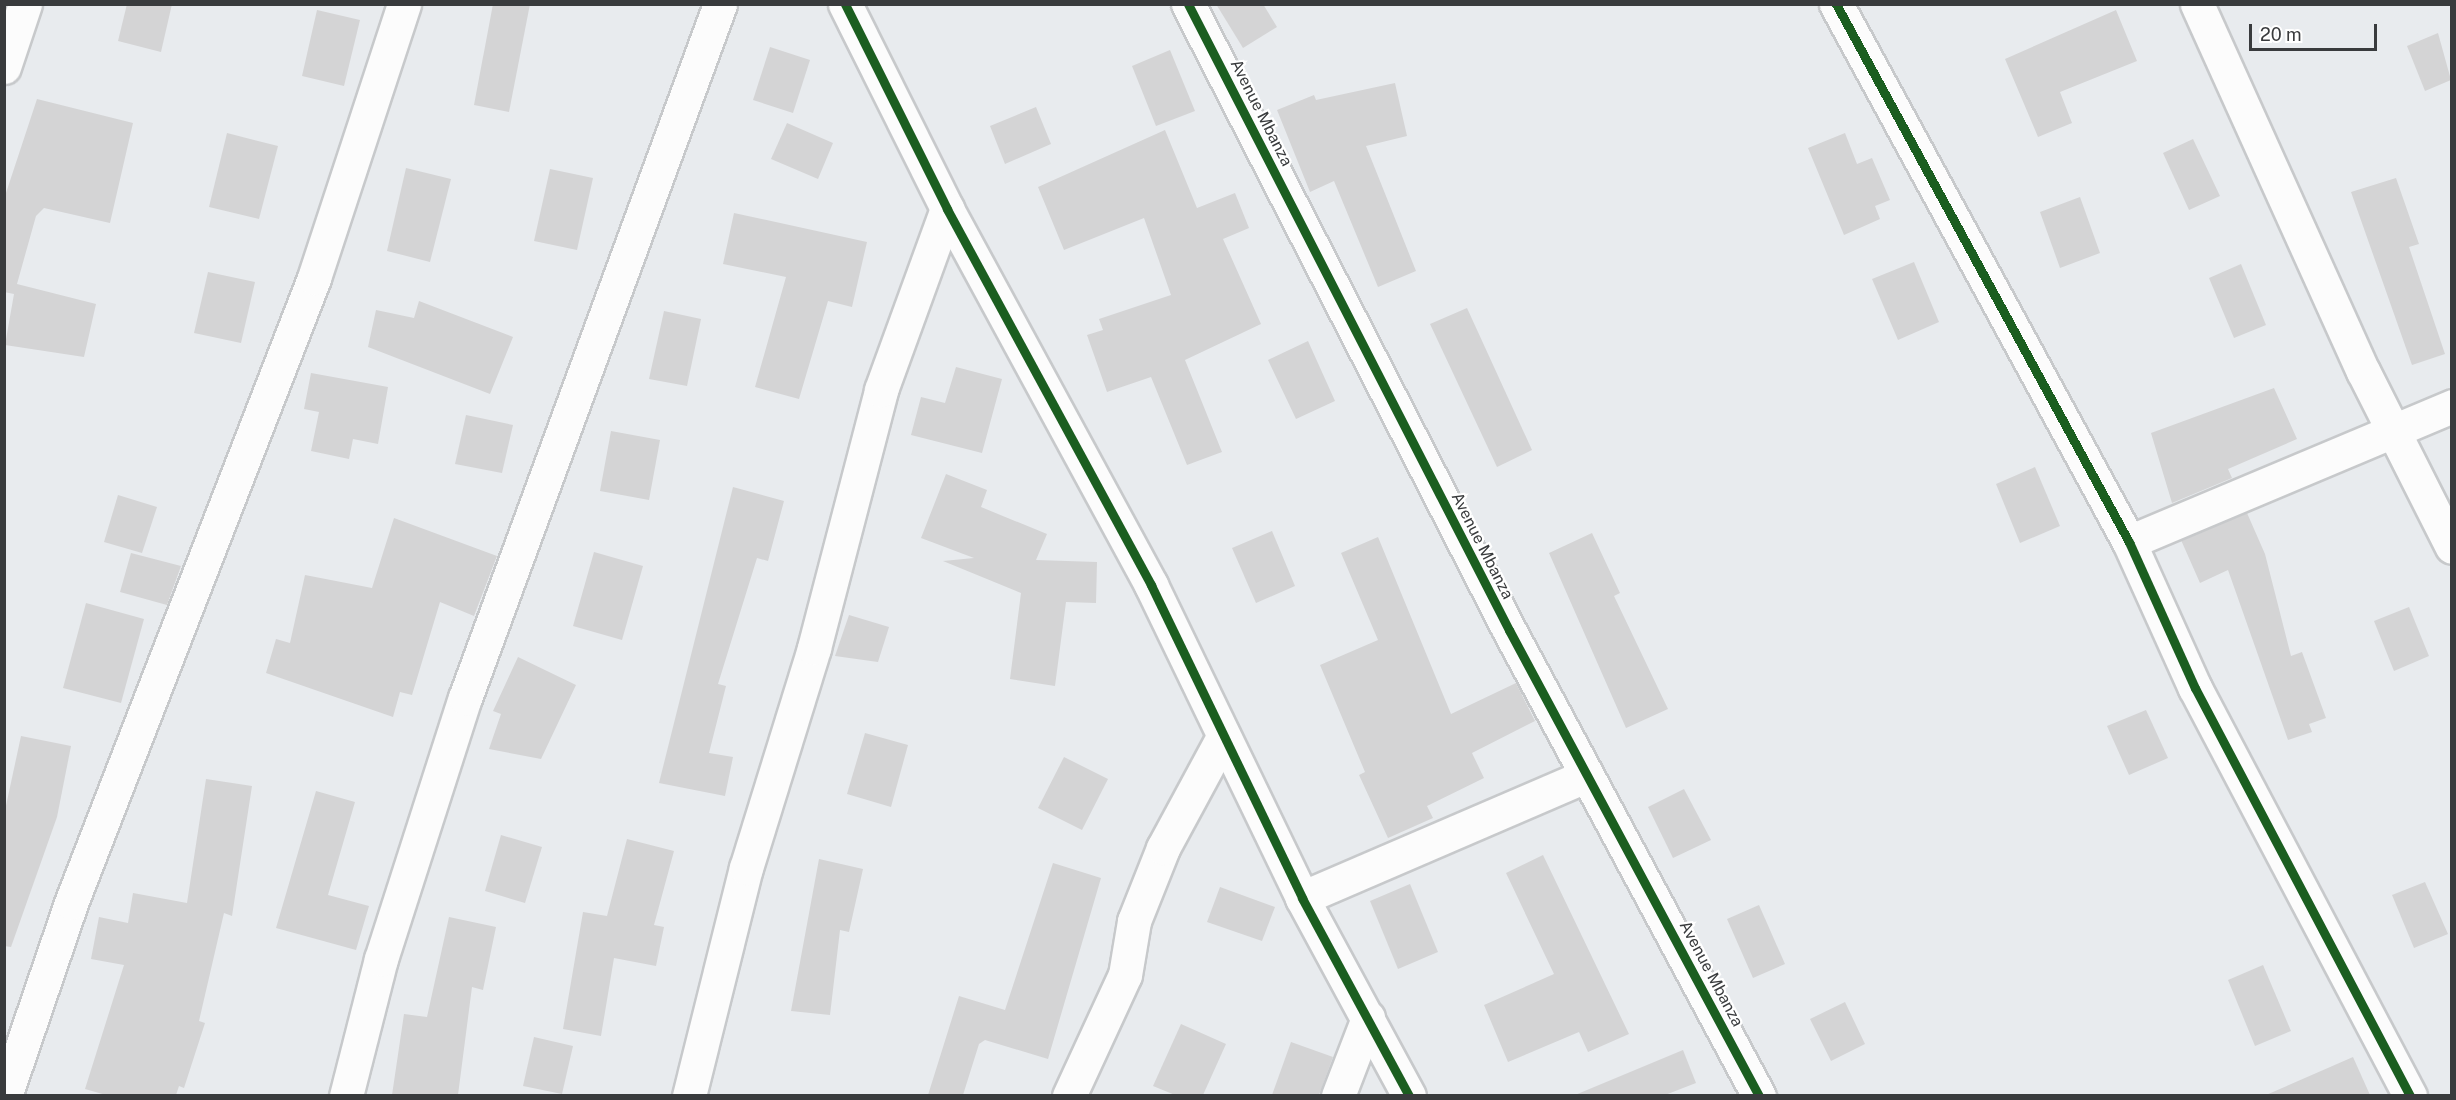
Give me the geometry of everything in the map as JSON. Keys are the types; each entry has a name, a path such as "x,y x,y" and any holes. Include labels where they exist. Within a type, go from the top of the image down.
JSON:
{"street":[{"path":"5,1095 71,903 314,278 404,4"},
{"path":"346,1095 381,958 465,698 720,4"},
{"path":"845,4 947,209 1151,585 1222,739 1302,898 1409,1095"},
{"name":"Avenue Mbanza","path":"1188,4 1587,775 1760,1095"},
{"path":"1836,4 2129,542 2195,688 2410,1095"},
{"path":"2197,4 2363,371 2395,429 2451,547"},
{"path":"4,67 17,12"},
{"path":"689,1095 746,868 814,648 882,390 947,209"},
{"path":"2129,542 2451,406"},
{"path":"1069,1095 1125,975 1134,921 1163,848 1222,739"},
{"path":"1302,898 1587,775"},
{"path":"1338,1095 1368,1018"}],"building":[{"path":"127,4 172,4 161,52 118,41"},
{"path":"493,4 530,4 509,112 474,105"},
{"path":"1216,4 1263,4 1277,27 1243,48"},
{"path":"317,10 360,20 344,86 302,76"},
{"path":"2116,10 2137,61 2060,92 2072,123 2038,137 2005,59"},
{"path":"2438,33 2451,80 2425,91 2407,46"},
{"path":"770,47 810,60 793,113 753,100"},
{"path":"1170,50 1195,111 1156,126 1132,66"},
{"path":"1395,83 1407,136 1366,146 1416,271 1378,287 1334,181 1310,192 1277,110 1314,95 1316,100"},
{"path":"37,99 133,123 110,223 44,208 36,216 17,284 96,304 84,357 5,345 14,294 4,292 4,199"},
{"path":"1036,107 1051,144 1005,164 990,126"},
{"path":"787,123 833,143 818,179 771,159"},
{"path":"1165,130 1197,208 1235,193 1249,228 1223,239 1261,324 1185,360 1222,452 1187,465 1151,377 1107,392 1087,335 1103,330 1099,319 1171,295 1144,218 1064,250 1038,187"},
{"path":"227,133 278,146 259,219 209,207"},
{"path":"1845,133 1857,164 1872,158 1890,200 1875,206 1880,219 1844,235 1808,148"},
{"path":"2193,139 2220,196 2189,210 2163,153"},
{"path":"406,168 451,179 430,262 387,251"},
{"path":"550,169 593,178 577,250 534,241"},
{"path":"2396,178 2419,244 2409,247 2445,354 2412,365 2351,192"},
{"path":"2080,197 2100,253 2060,268 2040,212"},
{"path":"734,213 867,242 852,307 828,301 799,399 755,387 786,277 723,264"},
{"path":"1914,262 1939,322 1898,340 1872,279"},
{"path":"2241,264 2266,325 2234,338 2209,278"},
{"path":"208,272 255,282 241,343 194,333"},
{"path":"419,301 513,337 490,394 368,347 376,310 414,318"},
{"path":"1467,308 1532,450 1497,467 1430,324"},
{"path":"664,311 701,319 687,386 649,379"},
{"path":"1308,341 1335,401 1296,419 1268,360"},
{"path":"956,367 1002,379 982,453 911,435 921,397 945,403"},
{"path":"311,373 388,387 378,444 353,439 349,459 311,451 319,412 304,409"},
{"path":"2274,388 2297,439 2228,469 2232,478 2172,503 2151,433"},
{"path":"466,415 513,425 502,473 455,464"},
{"path":"611,431 660,440 649,500 600,491"},
{"path":"2035,467 2060,526 2020,543 1996,484"},
{"path":"946,474 987,490 981,507 1047,534 1036,560 1097,562 1096,603 1066,602 1055,686 1010,679 1021,593 943,561 974,558 921,538"},
{"path":"733,487 784,501 768,561 757,558 718,684 726,686 709,753 733,757 725,796 659,783"},
{"path":"118,495 157,507 142,553 104,542"},
{"path":"2247,513 2265,554 2291,656 2302,652 2326,718 2309,724 2312,732 2288,740 2228,570 2200,583 2181,540"},
{"path":"394,518 497,556 474,616 440,602 412,695 400,692 393,717 266,673 276,639 290,643 305,575 372,588"},
{"path":"1272,531 1295,586 1256,603 1232,548"},
{"path":"1592,533 1620,593 1614,596 1668,709 1626,728 1549,553"},
{"path":"1378,537 1451,714 1516,683 1535,721 1472,753 1484,778 1427,806 1433,818 1388,838 1359,775 1365,772 1320,665 1378,640 1341,553"},
{"path":"594,552 643,566 622,640 573,626"},
{"path":"131,553 181,566 167,605 120,592"},
{"path":"86,603 144,619 121,703 63,688"},
{"path":"2409,607 2429,656 2394,671 2374,621"},
{"path":"849,615 889,627 878,662 835,656"},
{"path":"518,657 576,685 541,759 489,749 501,714 493,711"},
{"path":"2146,710 2168,758 2129,775 2107,726"},
{"path":"865,733 908,745 891,807 847,794"},
{"path":"21,736 71,746 57,817 11,947 4,946 4,815"},
{"path":"1064,757 1108,779 1082,830 1038,808"},
{"path":"206,779 252,786 232,916 224,913 199,1021 205,1023 184,1088 179,1086 176,1095 106,1095 85,1089 124,965 91,959 99,917 128,923 133,893 187,903"},
{"path":"1684,789 1711,840 1673,858 1648,807"},
{"path":"316,791 355,802 328,895 369,906 356,950 276,928"},
{"path":"501,835 542,847 525,903 485,891"},
{"path":"627,839 674,851 654,925 664,927 656,966 614,958 601,1036 563,1029 583,912 607,916"},
{"path":"1543,855 1629,1034 1588,1052 1579,1032 1508,1062 1484,1005 1554,974 1506,873"},
{"path":"819,859 863,869 849,932 840,930 830,1015 791,1011"},
{"path":"1053,863 1101,878 1048,1059 985,1040 979,1044 963,1095 928,1095 959,996 1005,1010"},
{"path":"2425,882 2448,934 2414,948 2392,895"},
{"path":"1410,884 1438,952 1398,969 1370,901"},
{"path":"1220,887 1275,907 1262,941 1207,922"},
{"path":"1759,905 1785,964 1753,978 1727,919"},
{"path":"449,917 496,927 483,990 472,987 458,1095 392,1095 404,1014 427,1017"},
{"path":"2263,965 2291,1031 2255,1046 2228,980"},
{"path":"1845,1002 1865,1044 1831,1061 1810,1019"},
{"path":"1181,1024 1226,1044 1203,1095 1175,1095 1153,1086"},
{"path":"534,1037 573,1046 562,1094 523,1086"},
{"path":"1291,1042 1333,1057 1319,1095 1272,1095"},
{"path":"1683,1050 1696,1083 1665,1095 1575,1095"},
{"path":"2353,1057 2370,1095 2266,1095"}],"cycle path":[{"path":"845,4 947,209 1151,585 1302,898 1409,1096"},
{"path":"1188,4 1509,630 1759,1096"},
{"path":"1836,4 2129,542 2195,688 2410,1096"}]}
